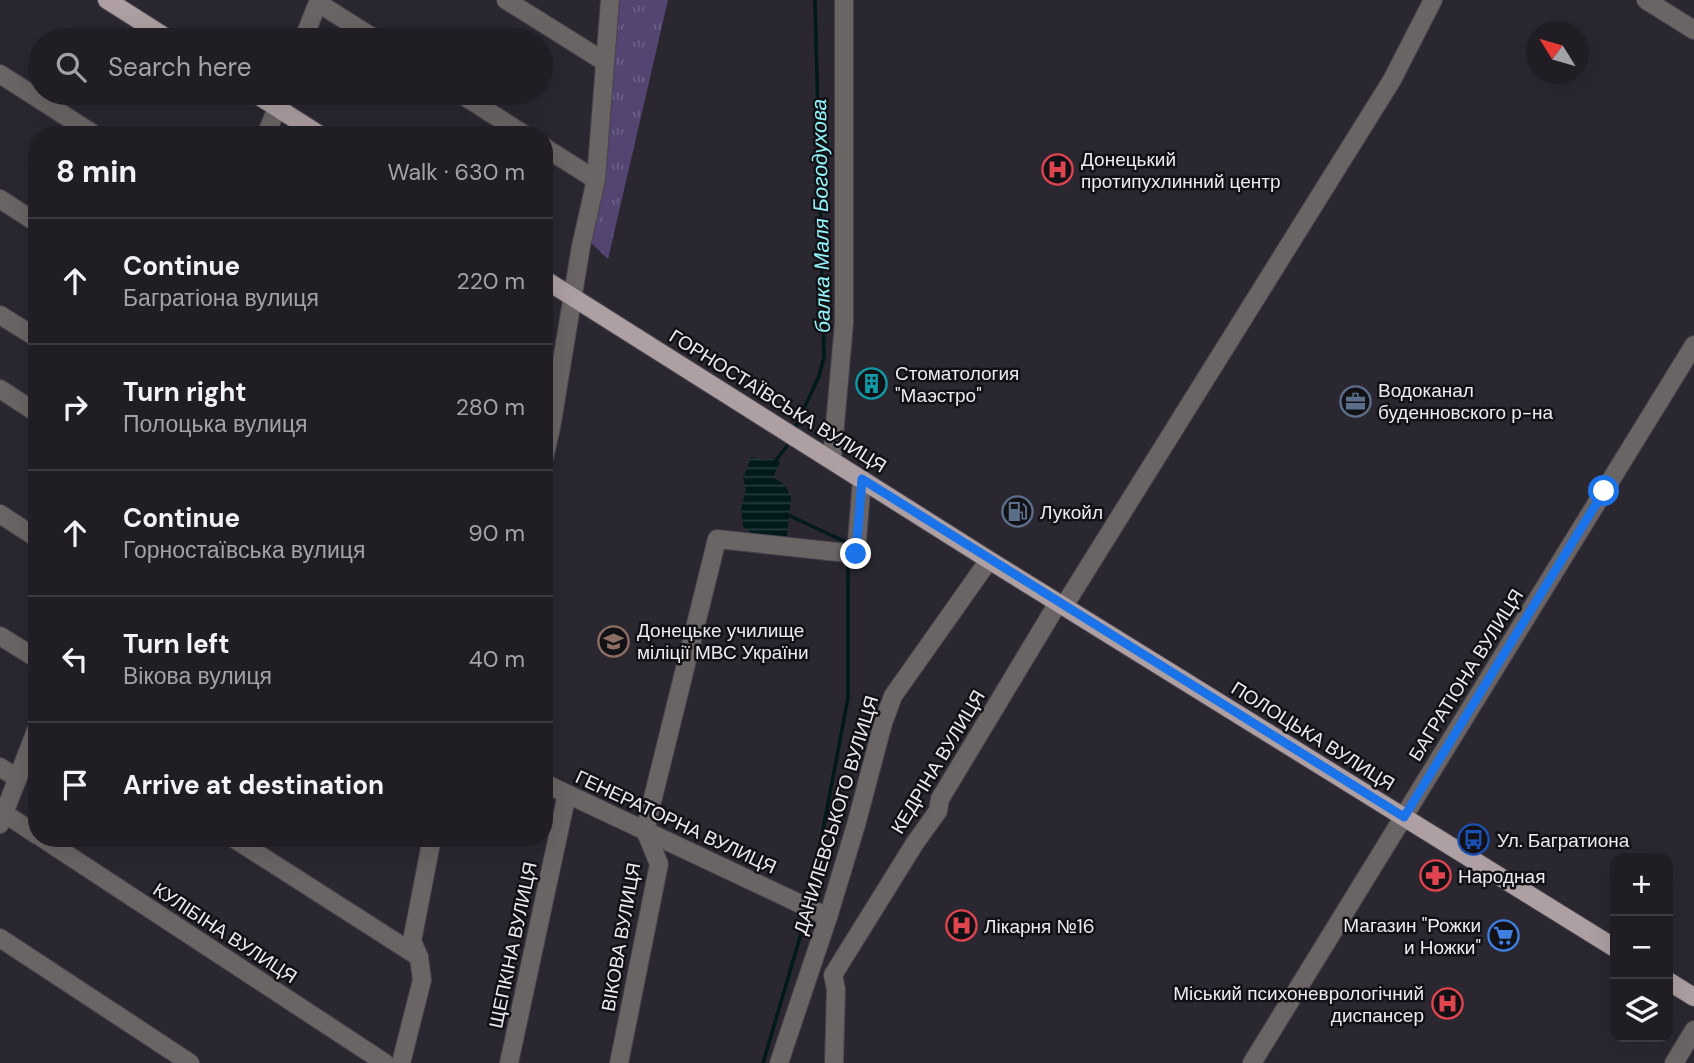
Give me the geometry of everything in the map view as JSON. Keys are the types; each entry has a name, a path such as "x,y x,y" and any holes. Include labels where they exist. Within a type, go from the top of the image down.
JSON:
{"main road":[{"path":"107,0 151,28"},
{"path":"286,105 310,126"},
{"name":"ГОРНОСТАЇВСЬКА ВУЛИЦЯ","path":"553,285 989,560"},
{"name":"ПОЛОЦЬКА ВУЛИЦЯ","path":"989,560 1610,945"},
{"path":"1673,984 1694,997"}],"street":[{"path":"506,0 551,28"},
{"path":"553,400 596,180 610,0"},
{"path":"832,459 844,323 844,0"},
{"name":"КЕДРІНА ВУЛИЦЯ","path":"834,1063 836,989 833,975 915,843 938,811 940,799 1061,605 1392,80 1433,0"},
{"path":"1646,0 1694,30"},
{"path":"308,28 318,1 359,28"},
{"path":"553,29 605,62"},
{"path":"0,74 28,92"},
{"path":"48,105 81,126"},
{"path":"270,126 278,105"},
{"path":"478,105 511,126"},
{"path":"553,153 596,180"},
{"path":"0,199 28,217"},
{"path":"0,315 28,332"},
{"name":"БАГРАТІОНА ВУЛИЦЯ","path":"1252,1063 1694,345"},
{"path":"0,389 28,407"},
{"path":"645,830 718,539 856,554 862,479"},
{"path":"0,514 28,532"},
{"name":"ДАНИЛЕВСЬКОГО ВУЛИЦЯ","path":"779,1063 828,917 893,696 989,560"},
{"path":"0,636 28,653"},
{"path":"28,752 2,819 28,831"},
{"path":"0,767 18,778"},
{"name":"ГЕНЕРАТОРНА ВУЛИЦЯ","path":"553,787 828,917"},
{"name":"ЩЕПКІНА ВУЛИЦЯ","path":"509,1063 567,794"},
{"name":"ВІКОВА ВУЛИЦЯ","path":"619,1063 659,864 645,830"},
{"name":"КУЛІБІНА ВУЛИЦЯ","path":"56,847 385,1063"},
{"path":"247,847 419,957"},
{"path":"401,1063 422,981 419,957 412,941 425,847"},
{"path":"0,937 190,1063"},
{"path":"1674,1063 1694,1030"}],"green space":[{"path":"614,0 668,0 608,259 589,241"}],"shaded area":[{"path":"751,457 764,460 777,458 780,463 773,477 785,485 791,497 787,536 759,538 743,527 741,509 746,489 743,479"}],"waterway":[{"name":"балка Маля Богодухова","path":"796,426 819,376 824,357 815,0"},
{"name":"балка Маля Богодухова","path":"776,460 787,446"},
{"name":"балка Маля Богодухова","path":"786,514 848,543"},
{"name":"балка Маля Богодухова","path":"810,898 848,698 848,563"},
{"name":"балка Маля Богодухова","path":"763,1063 806,917"}],"place":[{"name":"Донецький протипухлинний центр","path":"1058,170"},
{"name":"Стоматология \"Маэстро\"","path":"872,384"},
{"name":"Водоканал буденновского р-на","path":"1355,401"},
{"name":"Лукойл","path":"1017,512"},
{"name":"Донецьке училище міліції МВС України","path":"614,641"},
{"name":"Ул. Багратиона","path":"1474,840"},
{"name":"Народная","path":"1435,876"},
{"name":"Лікарня №16","path":"961,926"},
{"name":"Магазин \"Рожки и Ножки\"","path":"1504,936"},
{"name":"Міський психоневрологічний диспансер","path":"1447,1004"}],"route":[{"path":"856,554 862,479 1404,817 1604,491"}]}
